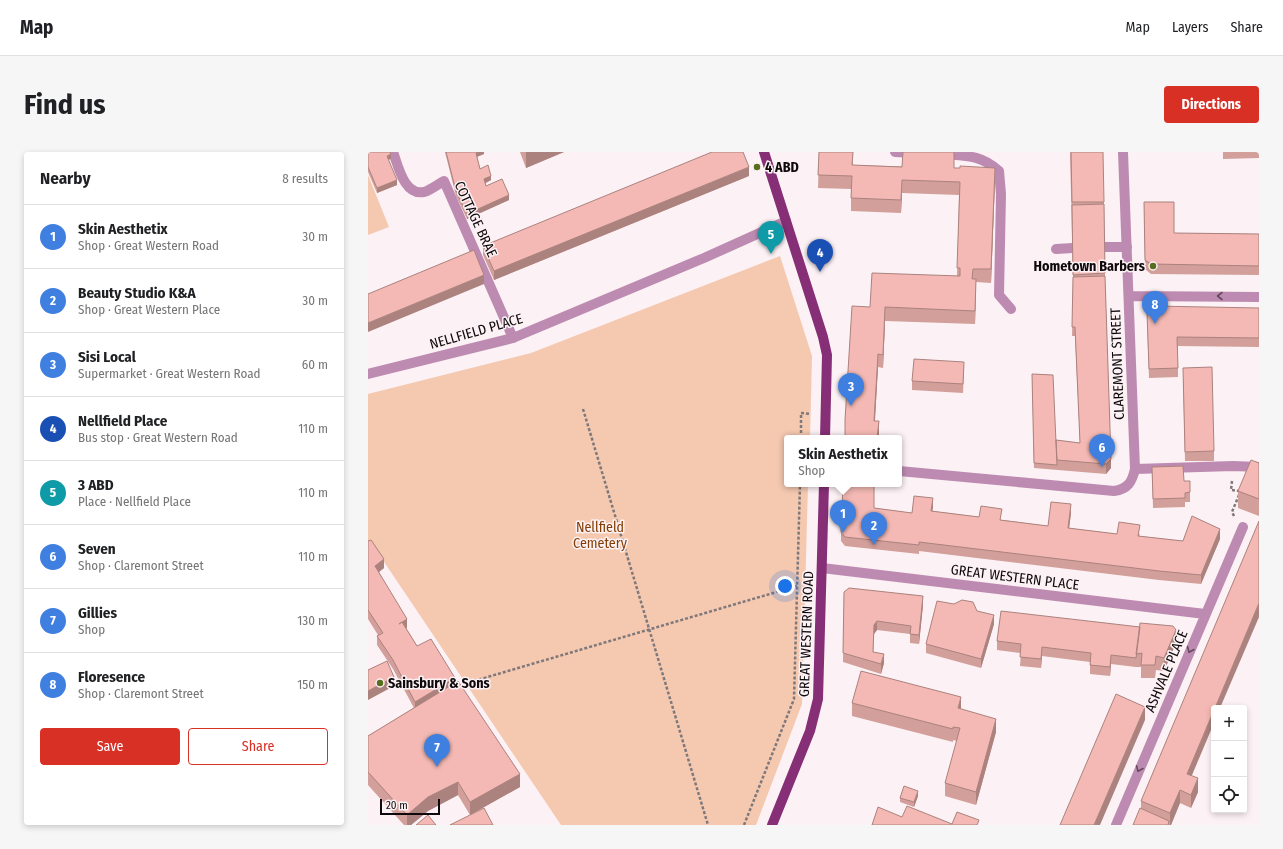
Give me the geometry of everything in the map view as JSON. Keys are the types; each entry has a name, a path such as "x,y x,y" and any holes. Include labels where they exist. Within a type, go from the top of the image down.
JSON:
{"main road":[{"path":"764,152 823,337 827,355 825,435"},
{"name":"GREAT WESTERN ROAD","path":"772,825 807,738 818,699 824,487"}],"street":[{"name":"COTTAGE BRAE","path":"393,152 406,185 412,190 423,192 444,181 513,338"},
{"path":"895,152 975,156 989,162 999,171 1001,194 999,295 1011,309"},
{"name":"CLAREMONT STREET","path":"902,471 1114,490 1123,490 1129,484 1135,469 1123,152"},
{"name":"NELLFIELD PLACE","path":"368,374 513,338 704,258 786,221"},
{"path":"1104,248 1127,247"},
{"path":"1056,249 1073,248"},
{"path":"1129,296 1259,296"},
{"path":"1135,469 1233,466 1259,467"},
{"name":"ASHVALE PLACE","path":"1116,825 1243,527"},
{"name":"GREAT WESTERN PLACE","path":"822,568 1205,614"}],"path":[{"path":"584,409 708,825"},
{"path":"801,435 801,413 826,416"},
{"path":"744,825 794,699 800,487"},
{"path":"1231,490 1240,490 1232,512"},
{"path":"474,681 797,586"}],"green space":[{"path":"368,175 389,227 368,235"},
{"name":"Nellfield Cemetery","path":"780,256 812,356 810,435 784,435 784,487 808,487 802,704 756,825 561,825 370,541 368,541 368,394 531,353"}],"building":[{"path":"368,152 390,152 391,154 387,156 397,180 377,188 368,167"},
{"path":"446,152 478,152 476,153 480,169 488,165 491,176 484,179 486,186 502,179 509,195 467,214 456,191"},
{"path":"712,152 743,152 749,167 494,271 483,246"},
{"path":"819,152 853,152 852,165 902,167 903,152 954,152 954,168 960,168 960,166 995,168 991,269 973,269 972,279 976,279 975,311 885,307 883,355 878,354 874,421 879,421 877,435 845,435 852,306 870,307 872,273 960,276 960,268 957,268 960,182 902,180 901,200 851,198 852,176 818,175"},
{"path":"1071,152 1103,152 1104,202 1072,202"},
{"path":"1144,202 1174,202 1174,233 1259,234 1259,266 1151,264 1145,260"},
{"path":"1104,204 1105,273 1073,275 1072,205"},
{"path":"474,250 484,275 368,323 368,294"},
{"path":"1105,276 1111,459 1106,464 1057,460 1056,440 1080,443 1075,327 1072,327 1073,277"},
{"path":"1153,306 1259,308 1259,338 1177,337 1178,368 1149,369 1147,312"},
{"path":"914,359 964,362 963,384 912,381"},
{"path":"1212,367 1214,451 1185,452 1183,368"},
{"path":"1032,374 1053,375 1057,465 1034,463"},
{"path":"1251,460 1259,463 1259,499 1238,491"},
{"path":"1183,466 1184,481 1190,481 1190,492 1185,493 1185,498 1153,499 1152,467"},
{"path":"843,487 874,487 874,508 912,513 914,496 933,498 931,511 979,517 981,506 1002,509 1000,520 1048,526 1051,502 1071,504 1068,528 1117,534 1119,522 1140,525 1138,536 1183,541 1192,516 1220,529 1201,575 919,542 919,545 845,537 841,532"},
{"path":"1259,521 1259,603 1216,705 1211,705 1211,717 1187,774 1198,778 1191,795 1180,790 1170,813 1141,801"},
{"path":"371,540 384,559 375,566 407,619 402,622 417,646 431,639 455,678 415,702 393,660 377,636 383,633 368,610 368,541"},
{"path":"849,588 923,596 919,635 910,634 911,626 877,621 874,625 873,652 884,654 881,664 843,653 844,592"},
{"path":"962,600 973,602 977,611 994,615 981,659 926,644 937,601 954,604"},
{"path":"1001,611 1140,627 1136,658 1111,655 1110,667 1090,665 1091,653 1042,647 1041,659 1020,657 1021,644 997,641"},
{"path":"1140,623 1173,626 1176,630 1164,658 1156,656 1155,665 1141,665 1142,653 1136,654"},
{"path":"387,661 394,677 368,691 368,670"},
{"path":"861,671 961,697 958,708 996,719 976,792 945,783 960,728 953,727 953,729 852,703"},
{"path":"458,681 520,774 470,802 458,782 428,797 407,815 368,772 368,736"},
{"path":"1116,694 1145,707 1094,825 1060,825"},
{"path":"904,786 918,791 914,802 900,798"},
{"path":"907,806 952,824 957,812 979,820 977,825 872,825 878,807 902,817"},
{"path":"484,808 493,825 450,825"},
{"path":"1140,808 1169,821 1168,825 1133,825"},
{"path":"428,815 436,825 416,825"}],"place":[{"name":"4 ABD","path":"757,167"},
{"name":"3 ABD","path":"771,254"},
{"name":"Hometown Barbers","path":"1153,266"},
{"name":"Nellfield Place","path":"820,272"},
{"name":"Floresence","path":"1155,324"},
{"name":"Sisi Local","path":"851,406"},
{"name":"Seven","path":"1102,467"},
{"name":"Skin Aesthetix","path":"843,533"},
{"name":"Beauty Studio K&A","path":"874,545"},
{"name":"Sainsbury & Sons","path":"380,683"},
{"name":"Gillies","path":"437,767"}]}
